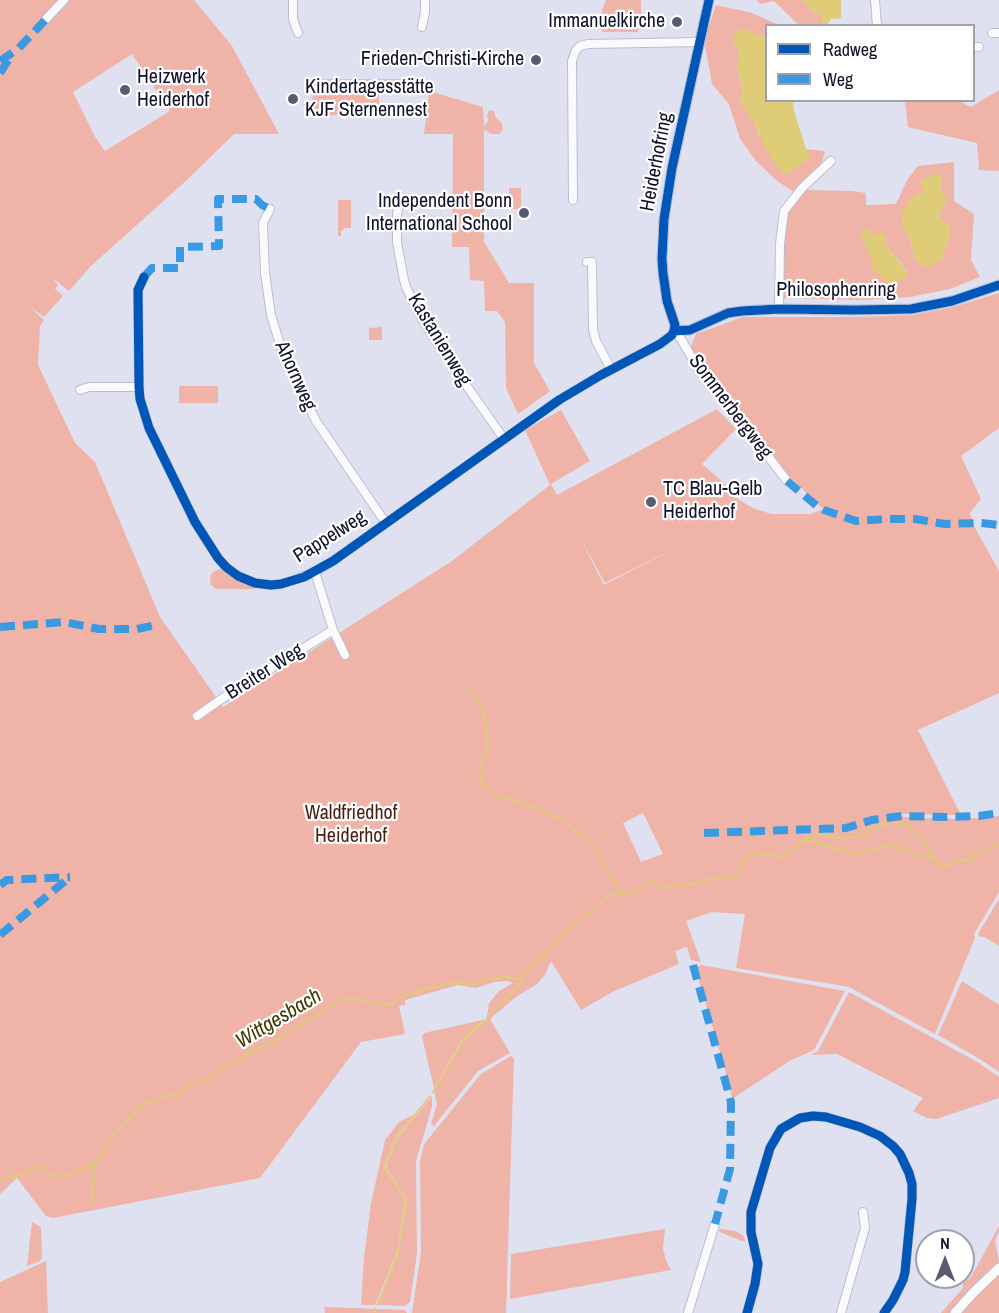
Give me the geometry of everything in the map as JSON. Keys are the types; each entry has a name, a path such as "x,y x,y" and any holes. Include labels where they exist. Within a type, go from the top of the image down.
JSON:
{"street":[{"path":"46,19 64,0"},
{"path":"293,0 293,19 298,33"},
{"path":"422,27 425,0"},
{"name":"Heiderhofring","path":"674,331 675,325 667,301 663,273 662,237 672,168 709,0"},
{"path":"875,0 877,24"},
{"path":"573,200 572,62 576,50 588,44 700,42"},
{"path":"779,309 780,244 784,211 803,187 831,161"},
{"name":"Kastanienweg","path":"401,197 397,214 397,242 406,286 418,311 445,355 504,439"},
{"name":"Ahornweg","path":"270,209 263,223 265,273 271,315 286,361 316,421 386,522"},
{"path":"587,262 592,262 593,328 596,341 611,369"},
{"name":"Pappelweg","path":"144,277 138,290 139,387 140,399 149,428 180,493 218,558 238,576 255,583 271,585 315,572 333,561 559,400 611,369 660,344 674,331"},
{"name":"Philosophenring","path":"674,331 690,330 728,313 742,311 911,309 952,301 999,285"},
{"name":"Sommerbergweg","path":"674,331 712,388 737,414 787,481"},
{"path":"80,390 89,387 139,387"},
{"path":"315,572 333,630 345,655"},
{"name":"Breiter Weg","path":"197,716 333,630"},
{"path":"747,1313 758,1264 750,1223 751,1212 770,1148 780,1129 800,1118 813,1116 838,1121 880,1136 900,1154 909,1173 912,1199 905,1272 893,1300 884,1313"},
{"path":"841,1313 865,1228 863,1212"},
{"path":"688,1313 715,1224"},
{"path":"955,1313 999,1268"}],"green space":[{"name":"Waldfriedhof Heiderhof","path":"0,0 194,0 232,46 279,134 234,134 188,179 91,266 69,291 52,278 58,285 55,289 63,296 44,317 30,307 44,320 40,326 38,365 75,443 95,462 160,617 223,707 452,561 550,485 525,430 561,410 590,461 551,484 557,495 717,409 736,429 702,464 726,485 726,492 753,508 771,514 811,514 823,509 778,465 736,408 730,394 721,389 715,389 690,349 696,334 743,317 912,315 953,307 999,293 999,428 961,456 981,499 970,513 974,526 999,571 999,693 918,730 961,815 902,814 903,817 944,819 999,816 999,892 974,934 975,938 935,1034 849,987 736,968 745,914 712,912 686,921 701,962 691,960 687,947 675,951 679,964 612,992 581,1010 551,961 545,975 536,985 517,996 490,1019 510,1053 478,1071 434,1126 431,1124 437,1104 434,1091 463,1042 488,1018 489,1003 499,991 513,983 495,982 476,988 458,985 405,1000 405,1005 399,1006 405,1034 361,1042 260,1178 53,1218 46,1216 17,1178 0,1194","holes":["132,54 170,111 105,151 95,137 73,92","579,536 605,583 679,546 604,585","643,813 663,854 641,862 623,823"]},
{"path":"606,0 641,0 641,20 636,20 638,32 602,32 602,10"},
{"path":"757,0 800,0 806,3 812,12 822,15 822,24 798,24 774,1 760,4"},
{"path":"716,5 752,13 777,24 765,24 765,37 751,33 746,29 734,42 740,58 737,68 743,91 739,100 755,124 759,135 806,149 825,151 822,162 794,192 777,181 756,161 740,139 729,104 712,84 704,40"},
{"path":"313,79 415,79 415,91 379,91 379,115 312,115"},
{"path":"999,90 999,171 979,170 977,143 908,127 905,102 961,102 971,107"},
{"path":"429,91 483,107 484,126 489,120 487,117 489,110 494,111 496,118 502,123 503,129 500,134 492,134 484,130 484,242 509,283 534,283 534,363 550,391 518,414 506,388 505,322 497,311 485,311 484,281 470,280 469,247 452,247 453,134 424,134"},
{"path":"954,162 954,201 974,214 971,260 980,277 950,289 910,297 865,300 782,298 784,221 792,205 806,190 866,193 866,205 896,204 907,180 918,166","holes":["942,178 940,192 946,203 939,213 940,219 950,226 948,241 941,261 916,261 909,238 903,228 918,194 924,193","885,235 888,248 908,272 873,259 862,238"]},
{"path":"509,188 521,188 521,209 509,209"},
{"path":"338,200 351,200 351,228 344,228 341,236 338,236"},
{"path":"382,327 382,340 369,340 369,328"},
{"path":"179,386 218,386 218,403 179,403"},
{"path":"220,569 239,582 255,589 216,589 211,585 210,577 213,572"},
{"path":"999,899 999,946 978,934"},
{"path":"701,965 845,991 814,1050 791,1060 732,1099 695,967"},
{"path":"962,981 999,1005 999,1072 938,1035"},
{"path":"849,992 979,1063 999,1077 999,1098 936,1119 927,1118 913,1111 923,1098 837,1054 810,1055 818,1051"},
{"path":"483,1020 462,1040 434,1088 422,1037 424,1033"},
{"path":"511,1056 514,1058 506,1313 412,1313 421,1252 420,1161 424,1144 481,1074"},
{"path":"432,1096 432,1107 416,1161 417,1253 410,1302 405,1306 378,1305 399,1252 407,1199 386,1165 400,1135"},
{"path":"415,1114 398,1134 383,1167 405,1199 397,1252 375,1305 361,1305 371,1203 385,1140 399,1122"},
{"path":"32,1222 41,1227 42,1257 40,1261 27,1266"},
{"path":"999,1226 995,1241 999,1262 975,1288 975,1270"},
{"path":"665,1229 663,1249 671,1270 510,1299 511,1254"},
{"path":"720,1229 735,1231 744,1236 745,1241 722,1233"},
{"path":"46,1261 48,1313 0,1313 0,1282"},
{"path":"999,1273 999,1313 959,1313"},
{"path":"962,1289 974,1289 951,1313 941,1313"},
{"path":"324,1307 405,1310 407,1313 325,1313"}],"shaded area":[{"path":"800,0 841,0 841,18 831,19 828,24 822,24 822,15 812,12 806,3"},
{"path":"741,29 746,29 751,33 765,37 765,102 793,102 809,158 787,174 783,173 766,150 755,124 739,100 743,91 737,68 739,58 734,36"},
{"path":"936,173 942,178 940,192 948,198 939,213 940,219 950,226 941,261 935,262 931,267 923,266 916,261 909,238 903,228 902,213 910,200 924,193 920,181"},
{"path":"868,228 870,236 880,232 885,235 888,248 908,273 898,282 887,282 872,268 872,259 860,233 863,229"}],"waterway":[{"path":"465,688 472,692 485,715 487,753 479,768 482,782 498,797 515,800 563,820 582,836 587,837 622,893"},
{"name":"Wittgesbach","path":"0,1180 11,1175 15,1177 33,1168 43,1167 51,1175 64,1177 94,1164 101,1157 107,1142 133,1115 136,1108 159,1098 180,1093 188,1086 206,1080 227,1065 270,1044 342,999 353,998 388,1005 402,996 445,983 476,984 485,979 498,979 503,976 522,980 526,971 551,950 557,939 612,894 633,893 653,882 665,888 676,884 689,885 723,876 735,877 740,874 745,857 752,853 761,855 765,853 782,858 810,836 813,838 820,834 844,839 856,837 867,833 872,827 887,825 890,821 910,824 910,829 920,835 938,865 944,863 949,866 956,860 972,860 973,853 982,853 994,845 999,845"},
{"name":"Wittgesbach","path":"806,840 855,854 892,845 933,859"},
{"path":"487,1018 522,981"},
{"path":"433,1092 463,1041 484,1020"},
{"path":"377,1305 398,1253 406,1199 384,1167 399,1135 430,1096"},
{"path":"92,1204 94,1165"}],"marked path":[{"path":"0,61 18,49 46,19"},
{"path":"0,73 11,56"},
{"path":"144,277 152,268 180,268 180,247 219,246 218,199 256,199 270,209"},
{"path":"787,481 817,506 856,521 915,519 945,524 999,525"},
{"path":"0,627 64,622 99,629 137,629 156,625"},
{"path":"704,833 846,828 872,820 902,816 979,816 999,813"},
{"path":"0,885 7,880 70,877"},
{"path":"0,935 70,877"},
{"path":"693,965 731,1102 730,1169 715,1224"}],"cycle path":[{"path":"674,331 675,325 667,301 663,273 664,219 672,168 709,0"},
{"path":"144,277 138,290 139,387 140,399 149,428 195,522 218,558 238,576 255,583 271,585 304,577 333,561 559,400 660,344 674,331"},
{"path":"674,331 690,330 728,313 742,311 911,309 952,301 999,285"},
{"path":"747,1313 758,1264 751,1232 751,1212 770,1148 781,1129 800,1118 813,1116 826,1117 860,1127 880,1136 900,1154 909,1173 912,1199 905,1272 893,1300 884,1313"}],"place":[{"name":"Immanuelkirche","path":"677,22"},
{"name":"Frieden-Christi-Kirche","path":"536,60"},
{"name":"Heizwerk Heiderhof","path":"125,90"},
{"name":"Kindertagesstätte KJF Sternennest","path":"293,99"},
{"name":"Independent Bonn International School","path":"524,213"},
{"name":"TC Blau-Gelb Heiderhof","path":"651,502"}]}
